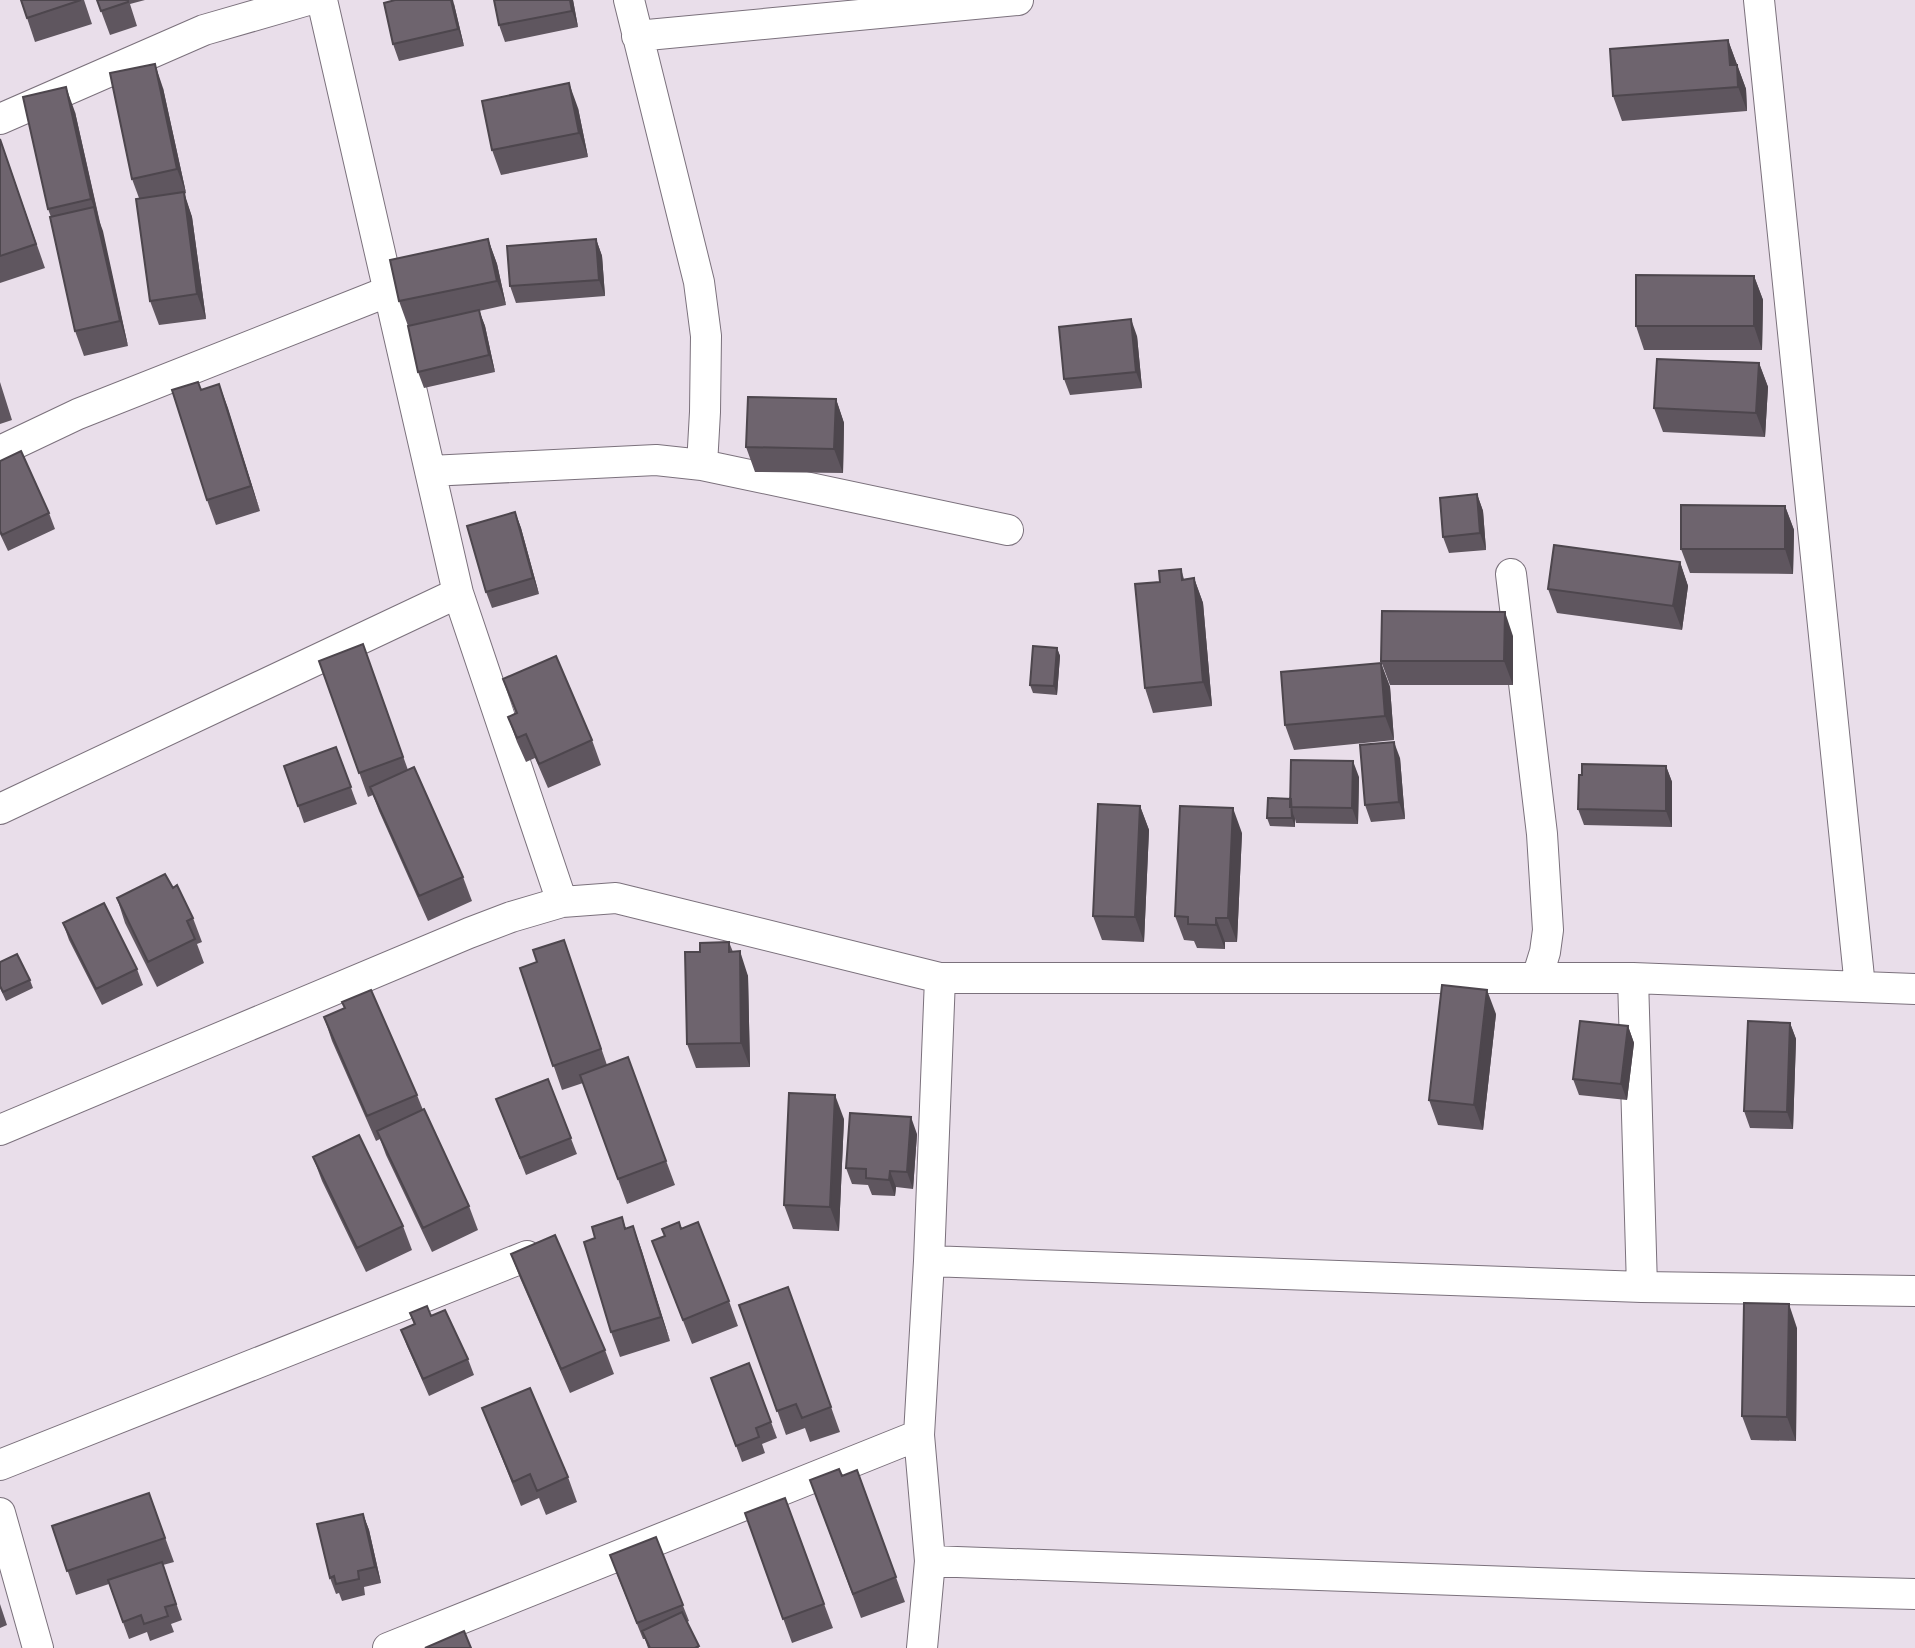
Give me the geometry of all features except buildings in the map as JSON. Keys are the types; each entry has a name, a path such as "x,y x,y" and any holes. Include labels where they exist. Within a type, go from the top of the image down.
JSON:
{"street":[{"path":"0,119 204,30 308,0"},
{"path":"322,0 458,593 562,902"},
{"path":"629,0 699,282 706,336 702,465"},
{"path":"637,36 1018,0"},
{"path":"1759,0 1860,987"},
{"path":"0,451 78,414 389,291"},
{"path":"430,471 656,460 702,465 1008,530"},
{"path":"1511,574 1542,834 1548,930 1537,978"},
{"path":"0,809 458,593"},
{"path":"0,1130 511,917 562,902 616,898 940,978 1633,978 1915,989"},
{"path":"922,1648 930,1561 919,1435 940,978"},
{"path":"1633,978 1642,1287"},
{"path":"0,1465 527,1256"},
{"path":"929,1261 1642,1287 1915,1291"},
{"path":"388,1648 919,1435"},
{"path":"0,1513 38,1648"},
{"path":"930,1561 1915,1594"}]}
